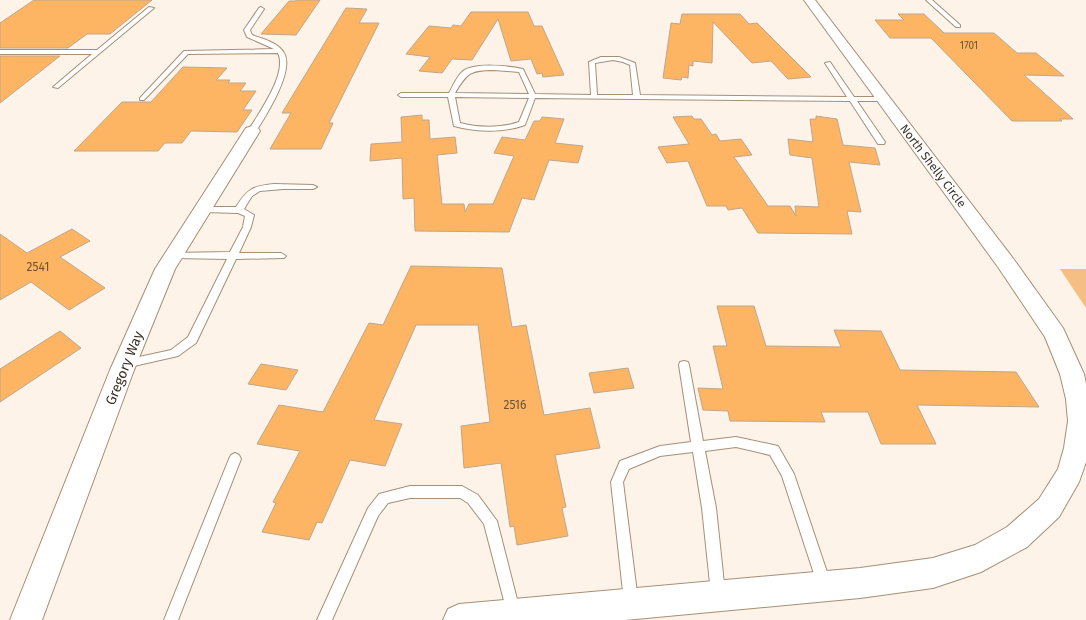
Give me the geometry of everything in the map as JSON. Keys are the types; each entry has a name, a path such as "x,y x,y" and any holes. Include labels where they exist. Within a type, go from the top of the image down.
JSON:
{"street":[{"name":"North Shelly Circle","path":"459,620 719,597 860,583 933,573 981,558 1017,537 1049,508 1070,473 1077,448 1080,421 1078,399 1072,374 1056,334 1005,262 809,0"},
{"name":"Gregory Way","path":"26,620 125,364 165,269 252,131"}],"lane":[{"path":"930,0 958,26"},
{"path":"56,87 151,8"},
{"path":"252,131 280,80 284,63 282,54 275,47 249,36 246,30 261,9"},
{"path":"142,99 186,52 278,51"},
{"path":"0,52 97,52"},
{"path":"594,96 592,62 607,59 627,61 633,64 637,97"},
{"path":"828,63 881,142"},
{"path":"503,68 521,70 533,96 522,123 494,128 472,127 457,124 451,95 467,72 480,69 503,68"},
{"path":"401,95 883,99"},
{"path":"239,210 249,194 254,190 263,188 313,187"},
{"path":"125,364 174,354 192,340 233,256 250,215 239,210 203,209"},
{"path":"174,255 281,256"},
{"path":"684,365 709,508 719,597"},
{"path":"632,605 617,482 624,465 660,451 736,442 774,450 788,474 824,586"},
{"path":"171,620 235,459"},
{"path":"324,620 373,512 384,498 410,492 462,492 473,499 481,508 490,521 514,615"}],"shaded area":[{"path":"1060,269 1086,269 1086,308"}],"building":[{"path":"34,0 152,0 110,34 87,34 68,48 0,48 0,23"},
{"path":"320,0 296,35 261,34 289,1"},
{"path":"346,8 367,9 359,23 379,23 329,123 333,123 321,149 270,149 291,113 282,113"},
{"path":"471,12 528,12 534,26 542,26 564,75 543,77 542,73 537,74 531,59 511,61 498,19 472,60 452,59 442,73 419,71 430,57 406,54 429,26 451,28 453,25 461,26"},
{"path":"682,14 740,14 749,24 757,23 811,77 788,79 771,61 752,63 713,22 712,63 693,61 693,66 689,65 688,78 682,77 681,80 663,78 671,23 680,24"},
{"path":"898,14 924,14 944,33 994,33 1017,53 1036,53 1064,76 1024,75 1073,119 1060,119 1062,121 1012,121 931,38 890,38 875,20 904,20"},
{"path":"0,56 60,56 0,103"},
{"path":"183,67 227,68 216,80 230,80 228,83 246,83 240,91 256,91 243,110 252,110 237,132 191,131 182,143 165,143 158,151 74,151 122,102 151,102"},
{"path":"422,115 422,120 429,120 430,139 455,137 457,153 437,155 442,204 464,204 465,212 469,204 493,204 514,156 494,153 502,137 525,140 534,121 540,121 542,117 564,119 555,143 583,146 578,163 549,160 534,200 522,198 509,232 415,231 414,198 403,199 402,158 370,161 371,144 402,142 401,117"},
{"path":"692,116 694,119 701,119 712,135 716,134 720,141 741,139 752,155 734,157 768,206 790,206 796,216 795,206 819,207 812,158 790,155 788,139 813,142 810,119 816,119 816,116 837,119 843,145 875,148 880,165 849,162 861,212 847,211 852,234 758,233 742,208 728,210 726,206 707,206 688,161 667,163 658,147 689,144 673,117"},
{"path":"72,229 90,241 60,257 105,288 69,310 31,282 0,300 0,234 27,253"},
{"path":"411,266 502,268 512,327 526,325 544,415 590,408 600,448 555,455 566,507 562,508 568,536 517,545 514,526 510,527 501,463 464,468 461,426 490,422 478,325 416,325 374,420 402,424 385,466 350,460 322,523 317,522 309,540 262,532 276,503 273,502 300,451 257,444 279,405 323,412 369,323 383,325"},
{"path":"717,306 754,306 766,346 841,347 834,330 881,331 900,370 1016,372 1039,407 917,405 936,444 881,444 868,412 821,412 825,422 730,421 728,411 703,410 698,388 723,389 713,346 727,346"},
{"path":"60,331 81,348 0,402 0,369"},
{"path":"261,364 298,370 286,390 248,384"},
{"path":"628,368 634,388 594,393 589,373"}]}
